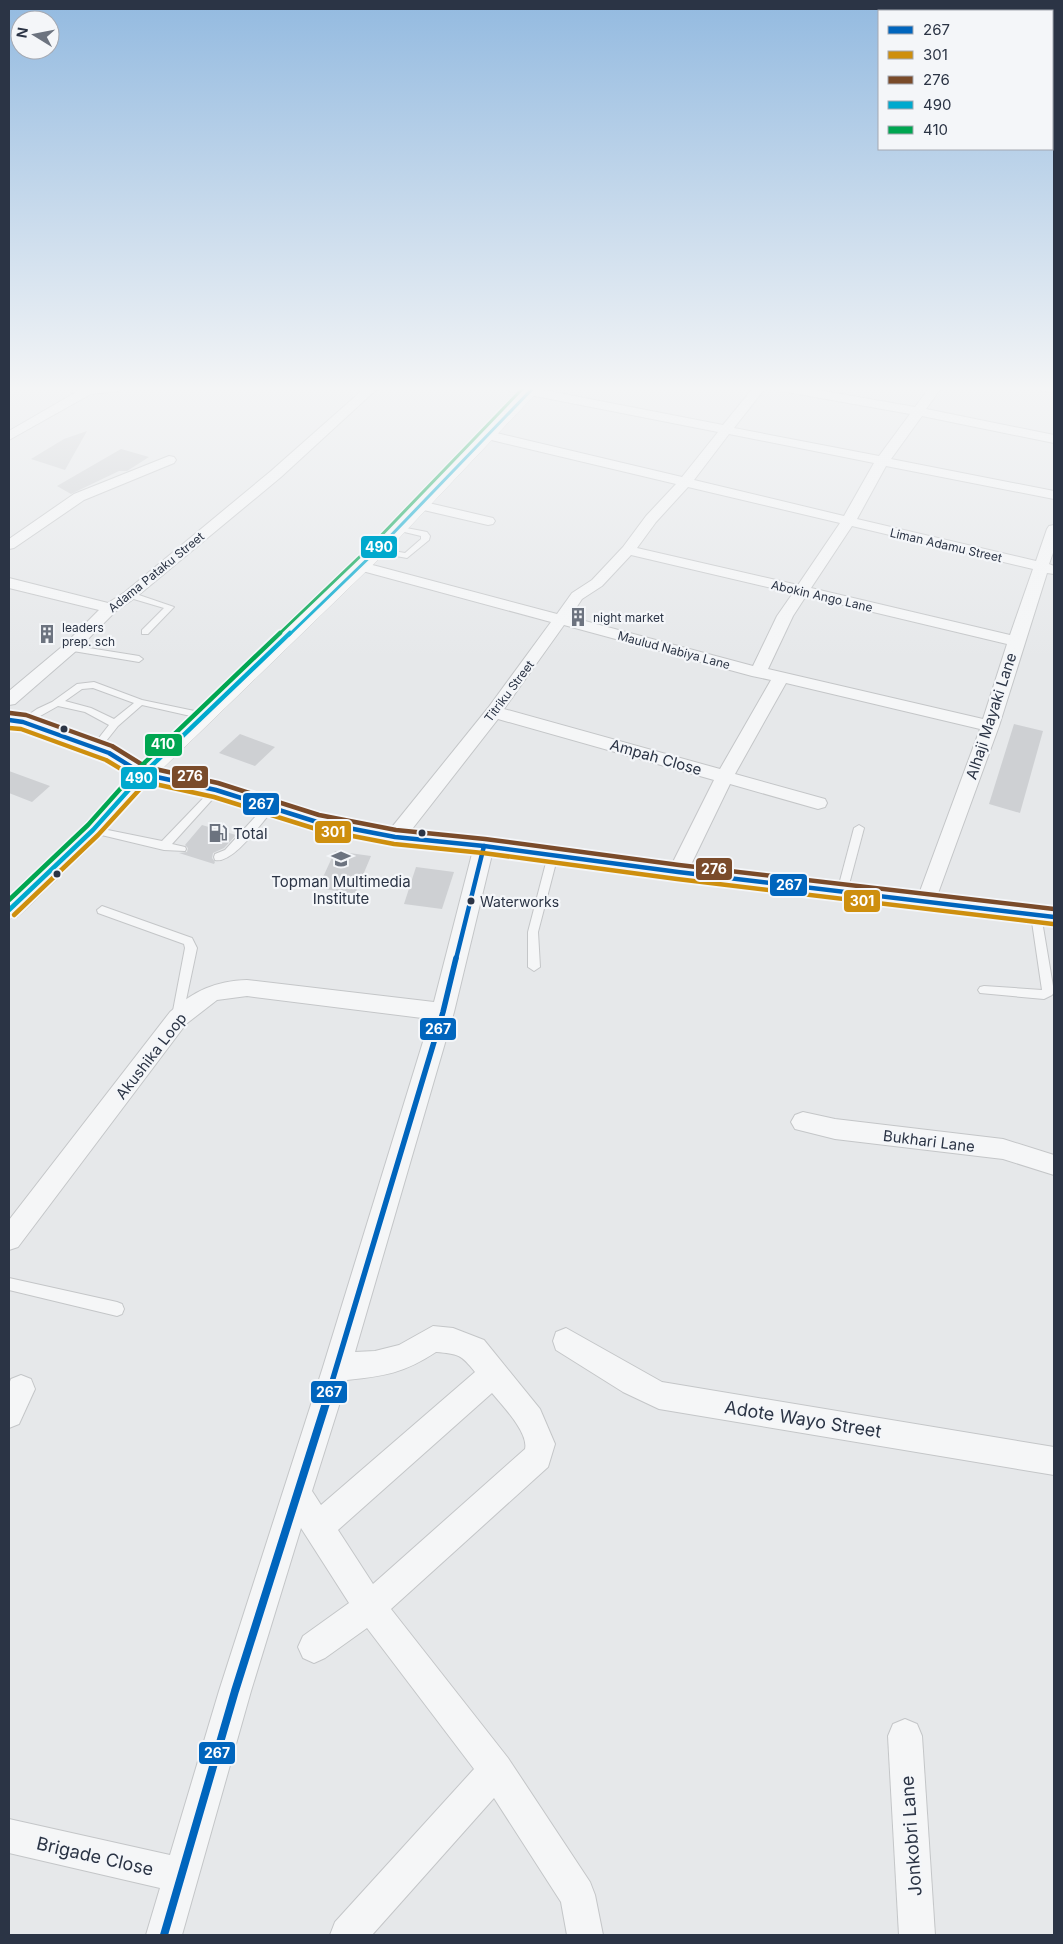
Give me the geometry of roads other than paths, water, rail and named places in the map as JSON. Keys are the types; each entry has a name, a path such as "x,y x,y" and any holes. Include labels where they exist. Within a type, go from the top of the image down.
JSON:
{"main road":[{"path":"13,900 93,830 143,774 377,550 447,478"},
{"path":"16,721 109,752 143,774 216,790 317,822 395,837 484,846 678,872 1045,916"}],"street":[{"path":"9,546 79,497 126,478"},
{"name":"Adama Pataku Street","path":"9,700 70,648 110,608 130,595 272,478"},
{"name":"Liman Adamu Street","path":"662,478 1047,569"},
{"name":"Titriku Street","path":"395,837 494,712 577,596 597,583 628,550 651,518 688,478"},
{"path":"758,672 778,634 785,616 848,522 873,478"},
{"path":"970,478 1054,495"},
{"path":"420,505 488,521"},
{"name":"Alhaji Mayaki Lane","path":"926,902 990,726 1016,640 1047,569 1054,529"},
{"name":"Abokin Ango Lane","path":"628,550 802,592 1016,640"},
{"name":"Maulud Nabiya Lane","path":"360,566 758,672 990,726"},
{"path":"9,583 110,608"},
{"path":"678,872 725,776 781,677"},
{"name":"Ampah Close","path":"494,712 818,803"},
{"path":"164,1935 235,1691 337,1367 443,1012 484,846"},
{"name":"Akushika Loop","path":"9,1239 178,1018 202,998 226,988 247,988 443,1012"},
{"name":"Bukhari Lane","path":"803,1122 835,1129 1003,1149 1054,1165"},
{"path":"314,1647 370,1607 538,1458 540,1444 530,1419 474,1349 453,1341 433,1339 405,1357 375,1364 337,1367"},
{"name":"Adote Wayo Street","path":"566,1341 633,1382 659,1395 1054,1461"},
{"path":"319,1527 494,1374"},
{"path":"9,1414 20,1389"},
{"path":"298,1494 370,1607 496,1770 577,1896 586,1935"},
{"name":"Jonkobri Lane","path":"905,1736 917,1935"},
{"path":"348,1935 496,1770"},
{"name":"Brigade Close","path":"9,1836 182,1875"}],"lane":[{"path":"377,550 407,556 425,540 426,536 424,534 399,528"},
{"path":"130,595 170,607 145,632"},
{"path":"70,648 139,660"},
{"path":"16,721 56,703 80,686 88,684 140,702 204,716"},
{"path":"96,748 114,724 140,702"},
{"path":"56,703 74,706 110,719 114,724"},
{"path":"164,846 216,790"},
{"path":"219,857 229,853 269,808"},
{"path":"842,892 859,828"},
{"path":"93,830 181,849"},
{"path":"534,967 533,932 536,914 553,855"},
{"path":"102,910 188,941 191,948 178,1018"},
{"path":"984,990 1044,995 1048,992 1045,916"},
{"path":"9,1284 117,1309"}],"place":[{"name":"night market","path":"578,617"},
{"name":"leaders prep. sch","path":"47,634"},
{"name":"Total","path":"218,833"},
{"name":"Topman Multimedia Institute","path":"341,859"},
{"name":"Waterworks","path":"471,901"}]}
